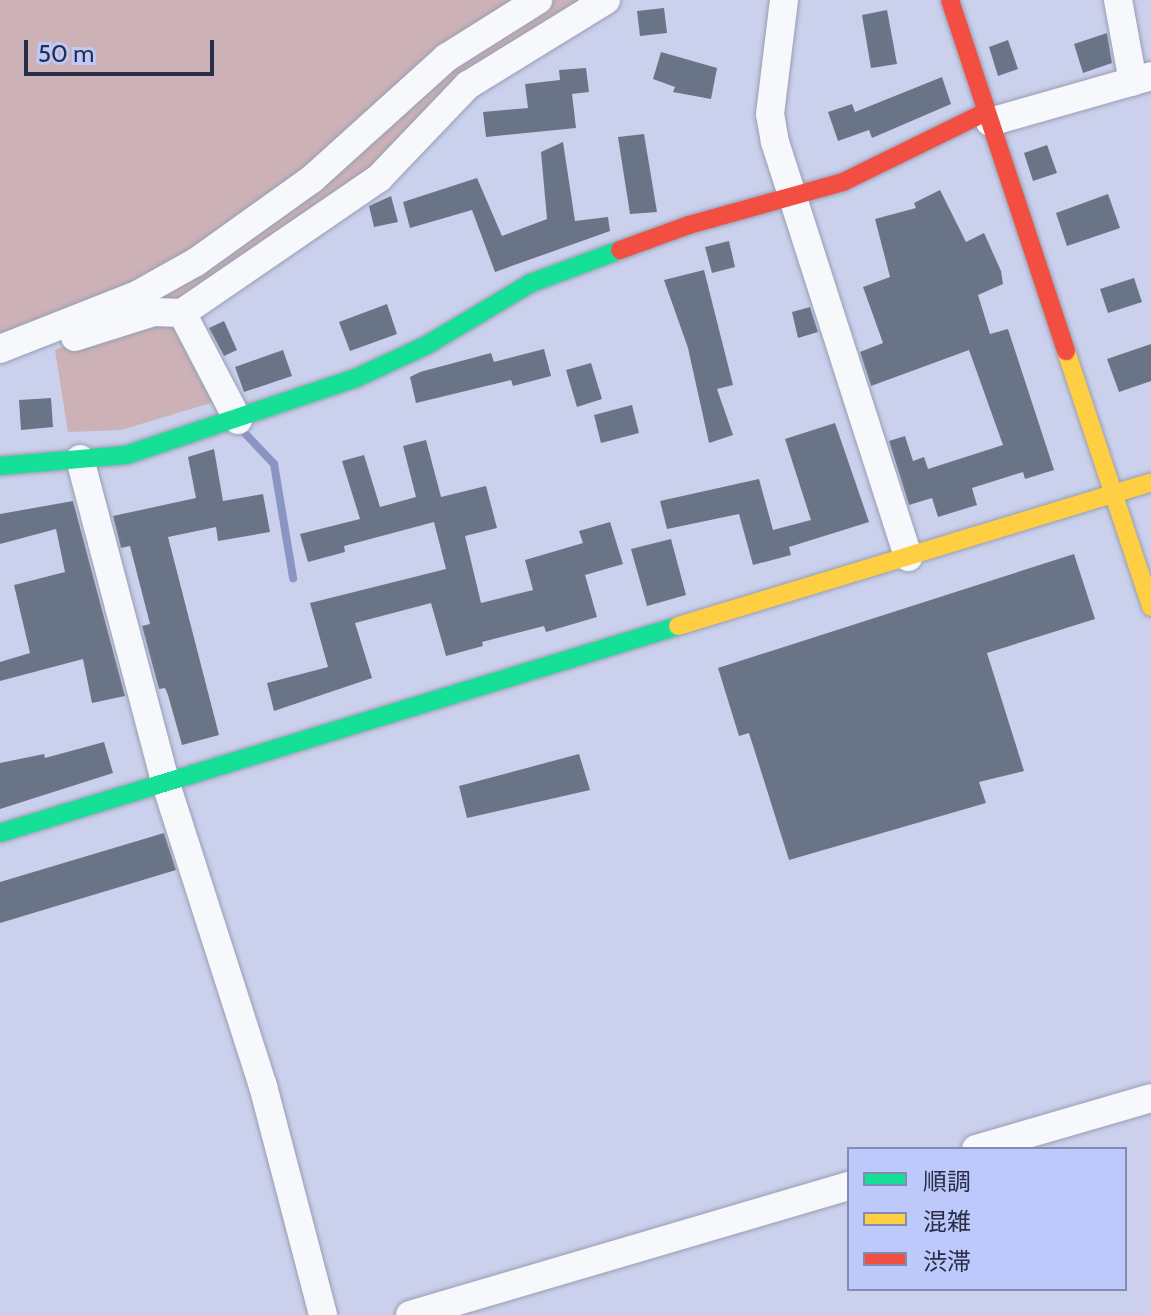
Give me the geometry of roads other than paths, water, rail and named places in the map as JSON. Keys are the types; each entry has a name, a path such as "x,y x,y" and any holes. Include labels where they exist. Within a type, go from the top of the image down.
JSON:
{"street":[{"path":"0,349 124,301 196,262 312,179 446,58 538,0"},
{"path":"0,349 61,341 154,312 182,313 368,186 468,85 606,0"},
{"path":"784,0 770,114 908,557"},
{"path":"950,0 1151,607"},
{"path":"0,466 126,455 238,420 370,371 531,283 689,225 795,198 843,182 988,117 1142,79 1118,0"},
{"path":"182,313 238,420"},
{"path":"80,459 166,784 263,1086 323,1315"},
{"path":"0,833 1151,482"},
{"path":"983,1147 1151,1098"},
{"path":"410,1315 847,1187"}],"waterway":[{"path":"239,427 274,464 293,578"}]}
